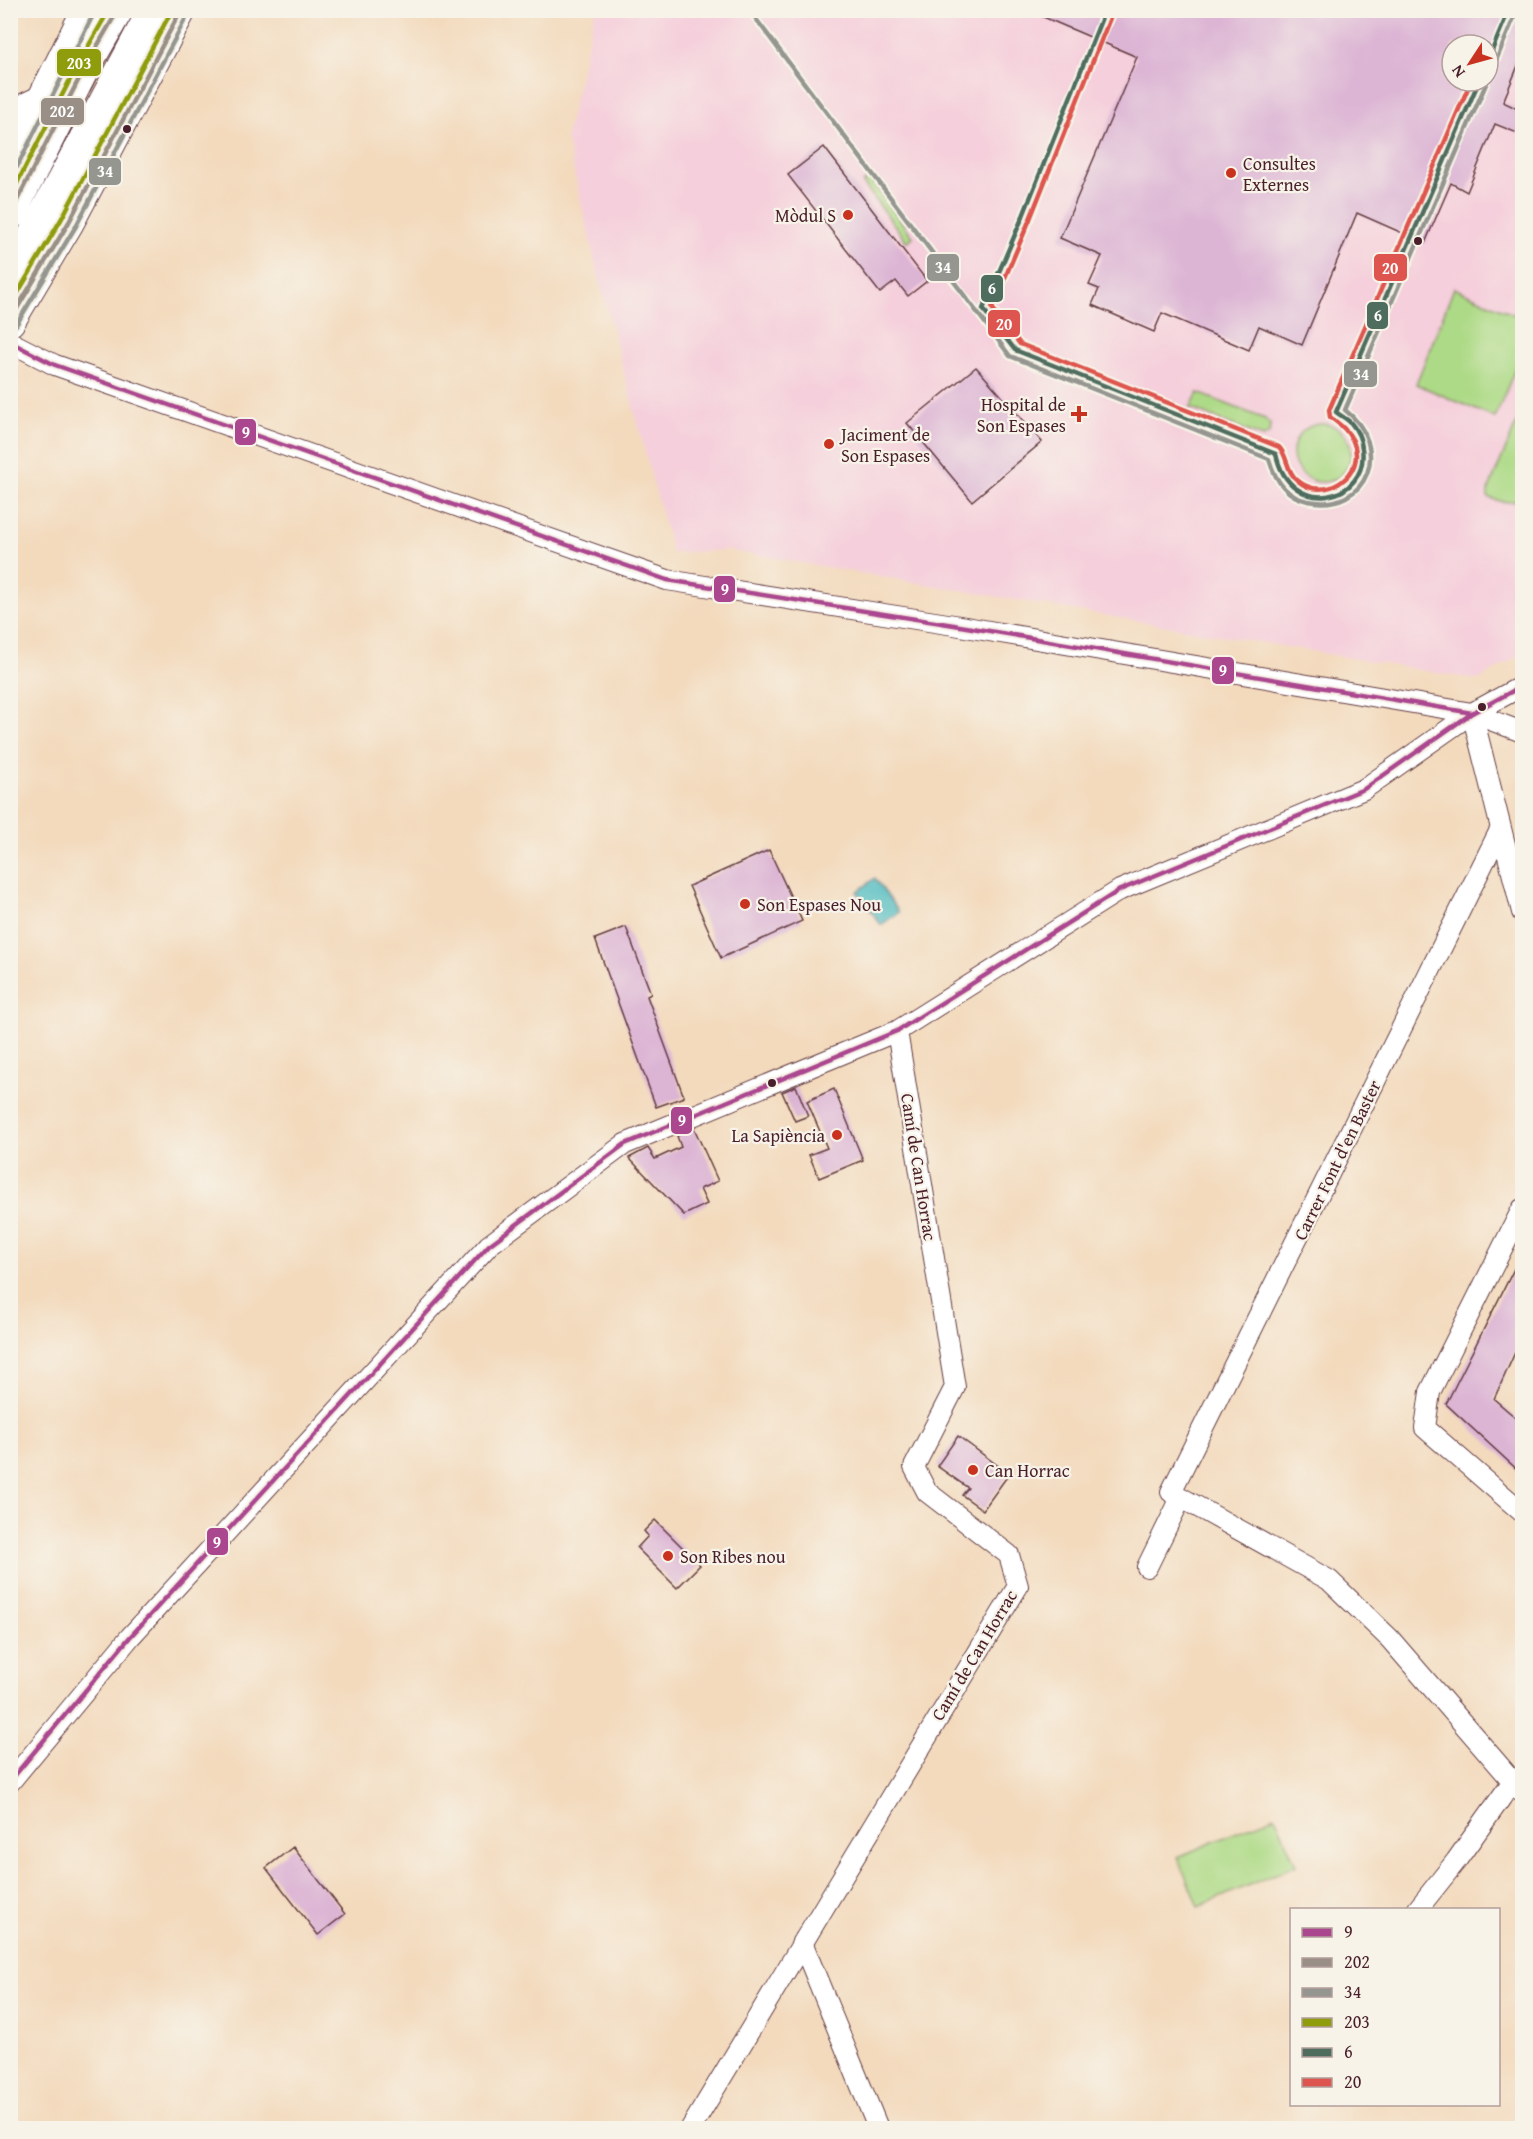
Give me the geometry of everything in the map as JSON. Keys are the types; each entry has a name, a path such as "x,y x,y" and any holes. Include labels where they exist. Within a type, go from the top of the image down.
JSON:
{"main road":[{"path":"10,164 87,10"},
{"path":"10,215 84,69 118,10"},
{"path":"10,278 153,10"},
{"path":"10,321 69,222 181,10"}],"street":[{"path":"10,110 46,93"},
{"path":"10,342 55,365 667,580 954,625 1472,713 1522,732"},
{"path":"10,1782 129,1637 489,1245 625,1144 897,1031 1120,890 1364,789 1472,713 1522,686"},
{"path":"1472,713 1522,912"},
{"name":"Carrer Font d'en Baster","path":"1148,1567 1176,1495 1501,828"},
{"name":"Camí de Can Horrac","path":"691,2128 1018,1586 1009,1555 927,1492 914,1467 955,1387 897,1031"},
{"path":"1522,1209 1430,1392 1425,1428 1522,1512"},
{"path":"1176,1495 1329,1580 1390,1639 1518,1787 1419,1908"},
{"path":"802,1942 878,2128"}],"shaded area":[{"name":"Hospital de Son Espases","path":"595,11 1522,11 1522,654 1478,680 727,550 672,553 599,279 566,137"}],"green space":[{"path":"869,178 913,237 907,242 863,183"},
{"path":"1454,288 1522,318 1522,352 1495,418 1416,384"},
{"path":"1198,393 1265,419 1270,424 1269,434 1263,437 1190,408"},
{"path":"1522,410 1522,500 1505,502 1492,499 1488,497 1488,491"},
{"path":"1316,424 1328,424 1343,432 1351,447 1351,459 1343,474 1328,482 1316,482 1301,474 1293,459 1293,447 1301,432"},
{"path":"1275,1816 1296,1865 1198,1907 1178,1857"}],"water":[{"path":"875,878 899,912 881,925 857,892"}],"building":[{"name":"Consultes Externes","path":"1027,10 1522,10 1522,56 1503,102 1522,111 1522,135 1495,124 1467,192 1451,183 1425,243 1357,213 1302,345 1259,326 1249,350 1162,313 1154,332 1092,305 1099,289 1089,285 1102,256 1060,238 1137,57"},
{"name":"Mòdul S","path":"824,147 927,281 908,296 896,281 880,293 788,175"},
{"path":"976,367 1042,442 972,501 907,423"},
{"name":"Son Espases Nou","path":"769,850 802,921 721,958 689,886"},
{"path":"626,927 651,994 647,996 684,1097 656,1107 595,939"},
{"path":"796,1086 808,1116 795,1121 782,1092"},
{"name":"La Sapiència","path":"834,1089 863,1160 819,1178 809,1155 827,1148 807,1101"},
{"path":"694,1128 718,1181 700,1189 707,1204 684,1215 629,1158 648,1148 655,1159 681,1147 677,1136"},
{"path":"1522,1253 1522,1337 1494,1399 1522,1423 1522,1474 1446,1404"},
{"name":"Can Horrac","path":"958,1436 1009,1474 983,1510 962,1495 968,1488 937,1466"},
{"name":"Son Ribes nou","path":"655,1520 700,1565 677,1588 637,1548 648,1536 644,1531"},
{"path":"293,1847 345,1914 318,1935 266,1868"}],"transit line":[{"name":"203","path":"10,197 77,66 109,10"},
{"name":"202","path":"10,214 84,69 118,10"},
{"name":"203","path":"10,306 62,218 172,10"},
{"name":"202","path":"10,320 69,222 181,10"},
{"name":"6","path":"1105,10 1023,216 983,309 1015,350 1276,454 1284,475 1296,488 1311,495 1327,496 1342,491 1354,481 1361,466 1361,441 1351,423 1336,412 1474,93"},
{"name":"6","path":"1499,33 1509,10"},
{"name":"34","path":"17,167 94,13"},
{"name":"20","path":"1112,13 992,308 1020,344 1279,447 1293,476 1308,487 1319,489 1331,487 1349,475 1354,465 1356,453 1353,441 1346,430 1330,417 1329,410 1466,93"},
{"name":"34","path":"1500,51 1516,13"},
{"name":"34","path":"16,325 76,226 188,14"},
{"name":"34","path":"753,15 1010,356 1269,459 1282,486 1293,496 1308,501 1329,502 1346,497 1359,487 1367,474 1370,458 1368,441 1359,425 1345,410 1482,93"},
{"name":"9","path":"10,342 55,365 667,580 954,625 1472,713"},
{"name":"9","path":"10,1781 130,1637 489,1245 625,1144 897,1031 1120,890 1364,789 1472,713 1522,686"}],"place":[{"name":"Consultes Externes","path":"1231,173"},
{"name":"Mòdul S","path":"848,215"},
{"name":"Hospital de Son Espases","path":"1079,414"},
{"name":"Jaciment de Son Espases","path":"829,444"},
{"name":"Son Espases Nou","path":"745,904"},
{"name":"La Sapiència","path":"837,1135"},
{"name":"Can Horrac","path":"973,1470"},
{"name":"Son Ribes nou","path":"668,1556"}]}
